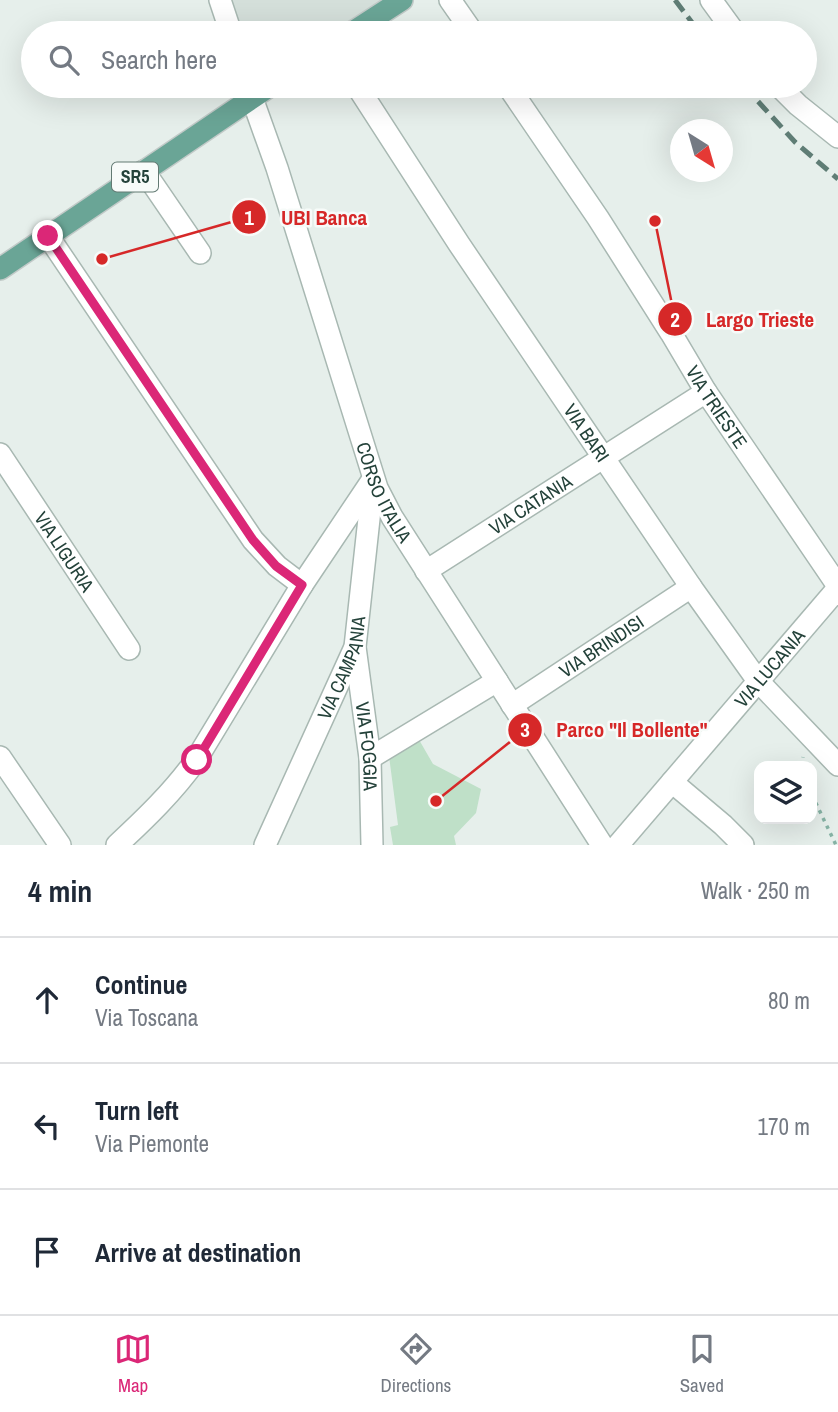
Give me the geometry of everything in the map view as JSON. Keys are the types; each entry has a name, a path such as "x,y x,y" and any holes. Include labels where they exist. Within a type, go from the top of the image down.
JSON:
{"main road":[{"path":"370,21 402,0"},
{"name":"SR5","path":"0,269 144,171 242,98"}],"street":[{"path":"220,0 227,21"},
{"path":"450,0 465,21"},
{"path":"722,4 730,21"},
{"name":"CORSO ITALIA","path":"252,98 278,168 373,479 392,517 602,845"},
{"name":"VIA BARI","path":"365,98 603,458 758,681 836,758"},
{"name":"VIA TRIESTE","path":"516,98 598,218 706,392 838,587"},
{"path":"791,98 838,137"},
{"path":"144,171 200,253"},
{"path":"48,236 253,540 276,566 302,585"},
{"name":"VIA CATANIA","path":"426,571 706,392"},
{"name":"VIA LIGURIA","path":"0,454 129,649"},
{"path":"117,845 170,793 197,760 302,585 373,479"},
{"name":"VIA CAMPANIA","path":"265,845 355,647 373,479"},
{"name":"VIA BRINDISI","path":"512,705 691,587"},
{"name":"VIA LUCANIA","path":"618,845 838,587"},
{"name":"VIA FOGGIA","path":"355,647 370,758 372,845"},
{"path":"370,758 497,681"},
{"path":"0,757 60,845"},
{"path":"672,782 743,845"}],"path":[{"path":"817,805 836,845"}],"shaded area":[{"path":"231,0 384,0 352,21 237,21"}],"green space":[{"path":"418,738 433,764 481,789 476,813 454,836 456,845 393,845 390,827 398,825 389,756"}],"railway":[{"path":"675,0 691,21"},
{"path":"755,98 795,142 838,179"}],"place":[{"name":"Largo Trieste","path":"655,221"},
{"name":"UBI Banca","path":"102,259"},
{"name":"Parco \"Il Bollente\"","path":"436,801"}],"route":[{"path":"48,236 253,540 268,559 302,585 197,760"}]}
